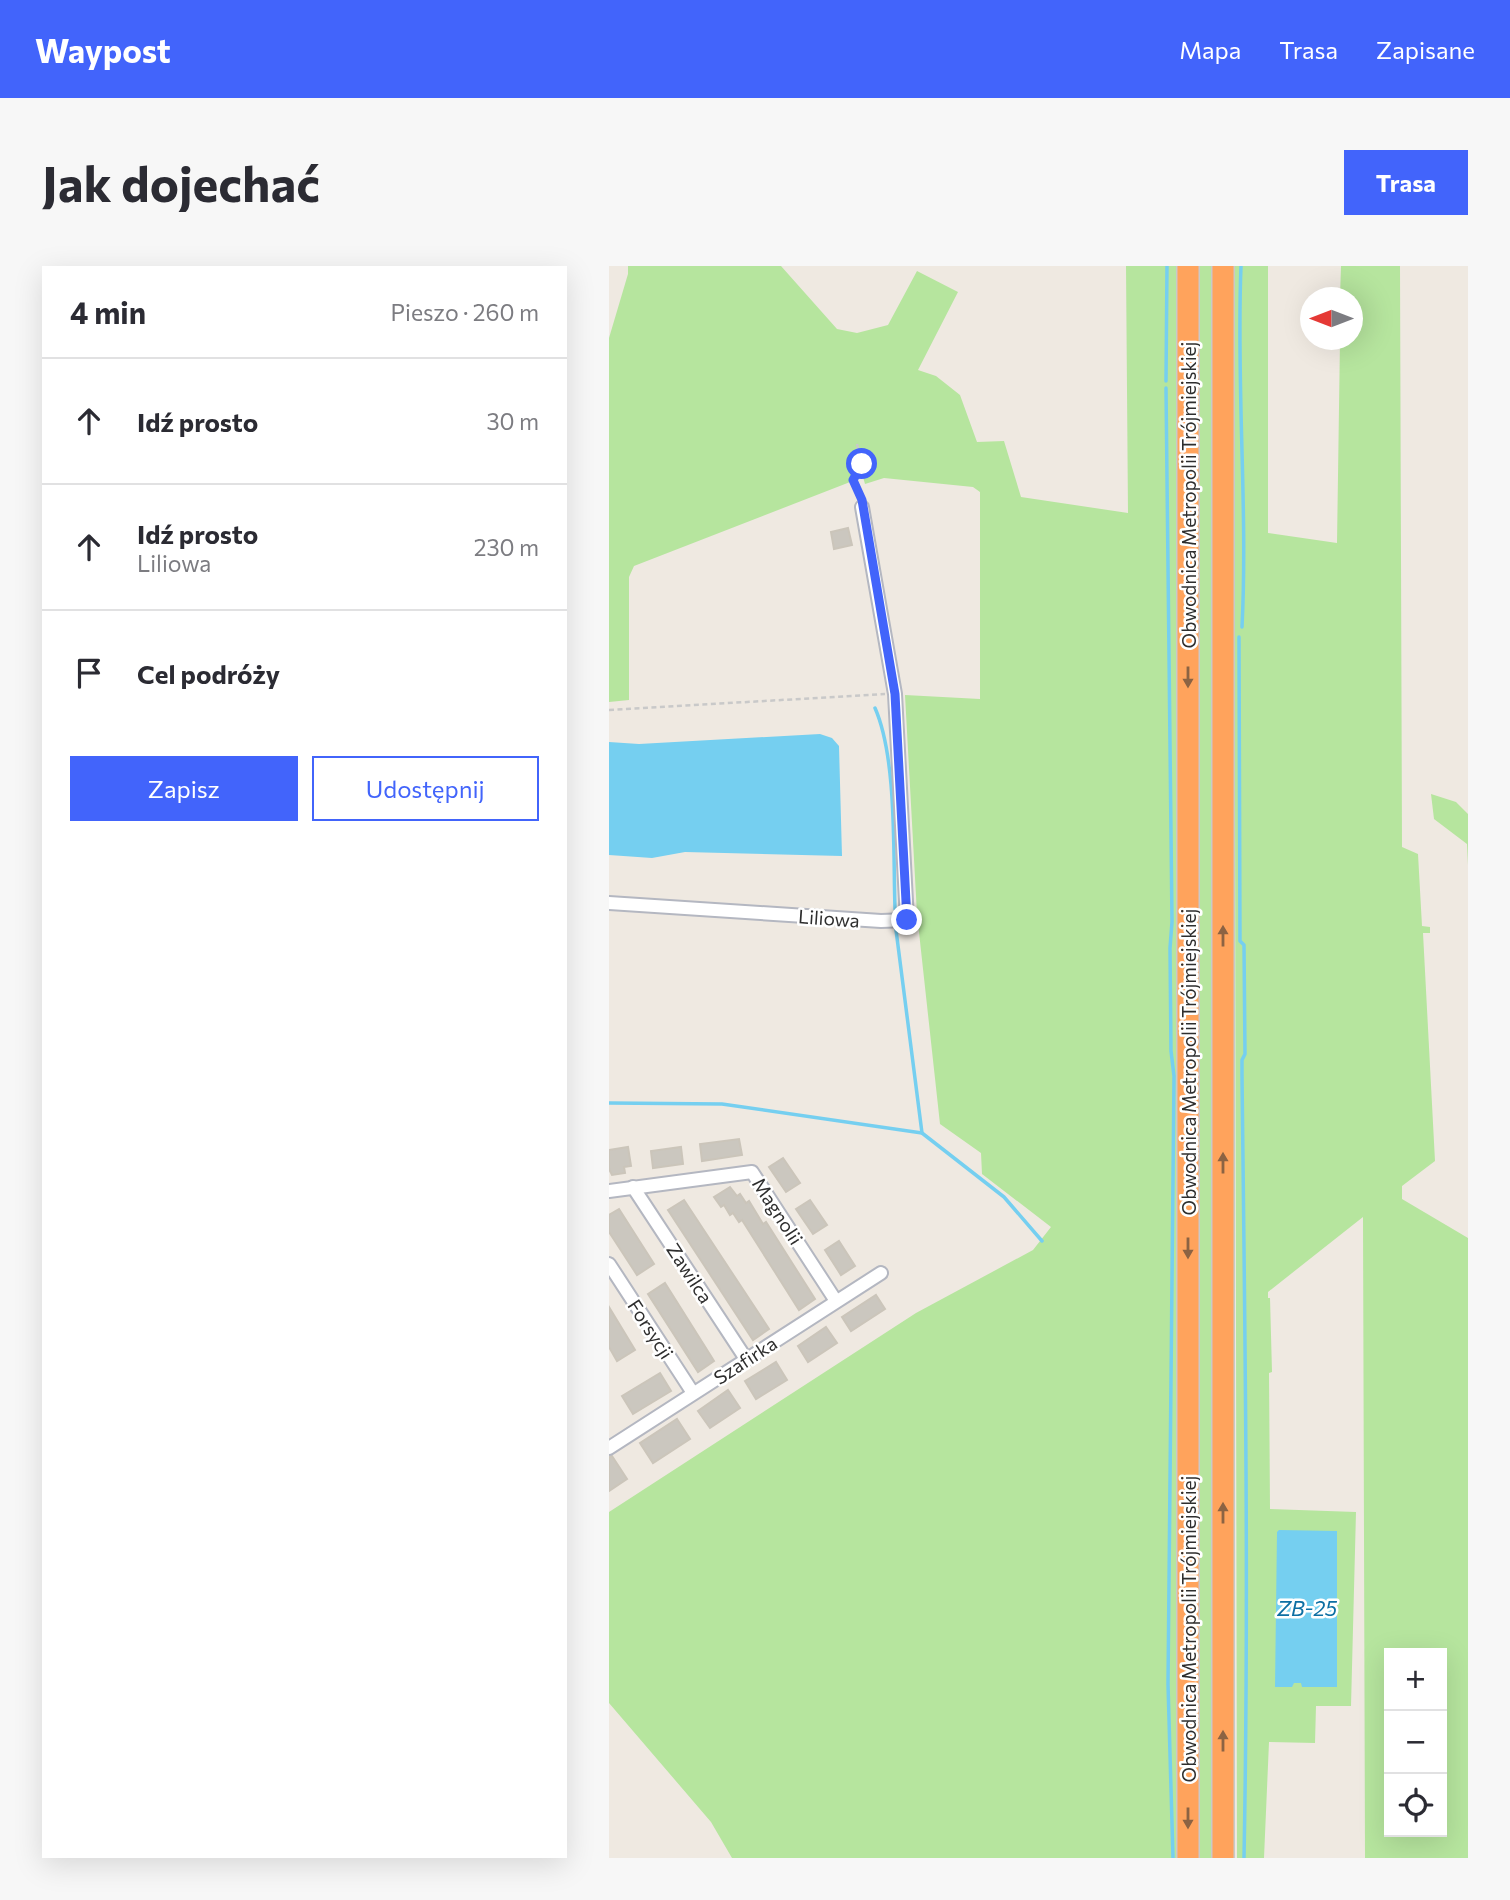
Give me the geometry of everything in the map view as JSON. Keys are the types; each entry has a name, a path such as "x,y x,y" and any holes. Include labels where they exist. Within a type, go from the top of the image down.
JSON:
{"highway":[{"name":"Obwodnica Metropolii Trójmiejskiej","path":"1188,266 1188,1858"},
{"name":"Obwodnica Metropolii Trójmiejskiej","path":"1223,266 1223,1858"}],"street":[{"name":"Liliowa","path":"609,903 881,921 907,920 895,694 862,507"},
{"name":"Magnolii","path":"609,1191 753,1172 837,1301"},
{"name":"Zawilca","path":"633,1187 746,1359"},
{"name":"Forsycji","path":"609,1264 693,1393"},
{"name":"Szafirka","path":"609,1448 881,1273"}],"path":[{"path":"857,444 862,464 853,480 862,507"},
{"path":"609,710 895,694"}],"green space":[{"path":"628,266 781,266 837,329 857,333 888,325 917,271 958,292 918,370 936,376 960,395 977,442 1004,441 1021,497 1128,513 1126,266 1177,266 1179,1858 732,1858 711,1822 609,1703 609,1512 916,1313 1033,1250 1051,1227 982,1174 981,1153 940,1124 917,914 905,695 980,699 980,492 973,487 884,478 865,484 863,477 634,566 629,577 629,700 609,702 609,338"},
{"path":"1195,266 1216,266 1218,1858 1198,1858"},
{"path":"1234,266 1268,266 1268,533 1337,543 1340,350 1363,350 1363,287 1340,287 1341,266 1400,266 1402,847 1418,854 1422,926 1430,927 1430,933 1423,933 1435,1161 1402,1186 1402,1199 1468,1238 1468,1858 1365,1858 1363,1217 1268,1292 1272,1372 1269,1373 1270,1509 1356,1512 1351,1706 1316,1706 1315,1743 1269,1742 1264,1858 1237,1858"},
{"path":"1431,794 1456,802 1468,814 1468,865 1467,844 1434,819"}],"water":[{"path":"820,734 832,738 839,746 842,856 685,852 652,858 609,855 609,742 639,744"},
{"name":"ZB-25","path":"1279,1530 1337,1531 1337,1687 1302,1687 1301,1683 1294,1683 1292,1687 1275,1687"}],"building":[{"path":"848,528 852,545 834,549 831,532"},
{"path":"739,1139 742,1155 702,1161 700,1144"},
{"path":"628,1147 631,1166 624,1167 625,1173 612,1175 609,1169 609,1150"},
{"path":"681,1147 683,1164 653,1168 651,1151"},
{"path":"783,1158 800,1183 786,1192 769,1167"},
{"path":"730,1187 737,1196 740,1194 746,1203 749,1201 763,1224 766,1222 815,1299 799,1310 742,1220 739,1222 733,1213 730,1215 724,1205 721,1207 714,1197"},
{"path":"684,1200 769,1329 753,1340 668,1210"},
{"path":"810,1200 827,1225 813,1234 796,1209"},
{"path":"619,1209 654,1264 637,1275 609,1232 609,1215"},
{"path":"839,1241 855,1266 841,1275 825,1250"},
{"path":"665,1283 714,1361 698,1372 648,1294"},
{"path":"876,1295 885,1309 851,1331 842,1317"},
{"path":"609,1307 635,1350 617,1361 609,1347"},
{"path":"826,1327 837,1343 808,1362 798,1346"},
{"path":"776,1362 787,1380 756,1399 745,1381"},
{"path":"660,1373 671,1391 633,1414 622,1396"},
{"path":"728,1390 740,1408 710,1428 698,1411"},
{"path":"677,1419 690,1439 653,1463 640,1443"},
{"path":"612,1456 627,1479 609,1491 609,1457"}],"waterway":[{"path":"1166,381 1167,266"},
{"path":"1241,266 1244,537 1242,627"},
{"path":"1166,388 1171,1051 1174,1076 1168,1684 1173,1858"},
{"path":"1239,637 1240,941 1244,945 1245,1054 1242,1060 1246,1564 1244,1858"},
{"path":"875,708 887,752 890,779 895,909"},
{"path":"896,930 922,1133 1004,1197 1042,1241"},
{"path":"609,1103 722,1104 922,1133"}],"route":[{"path":"862,464 853,480 862,500 895,694 907,920"}]}
